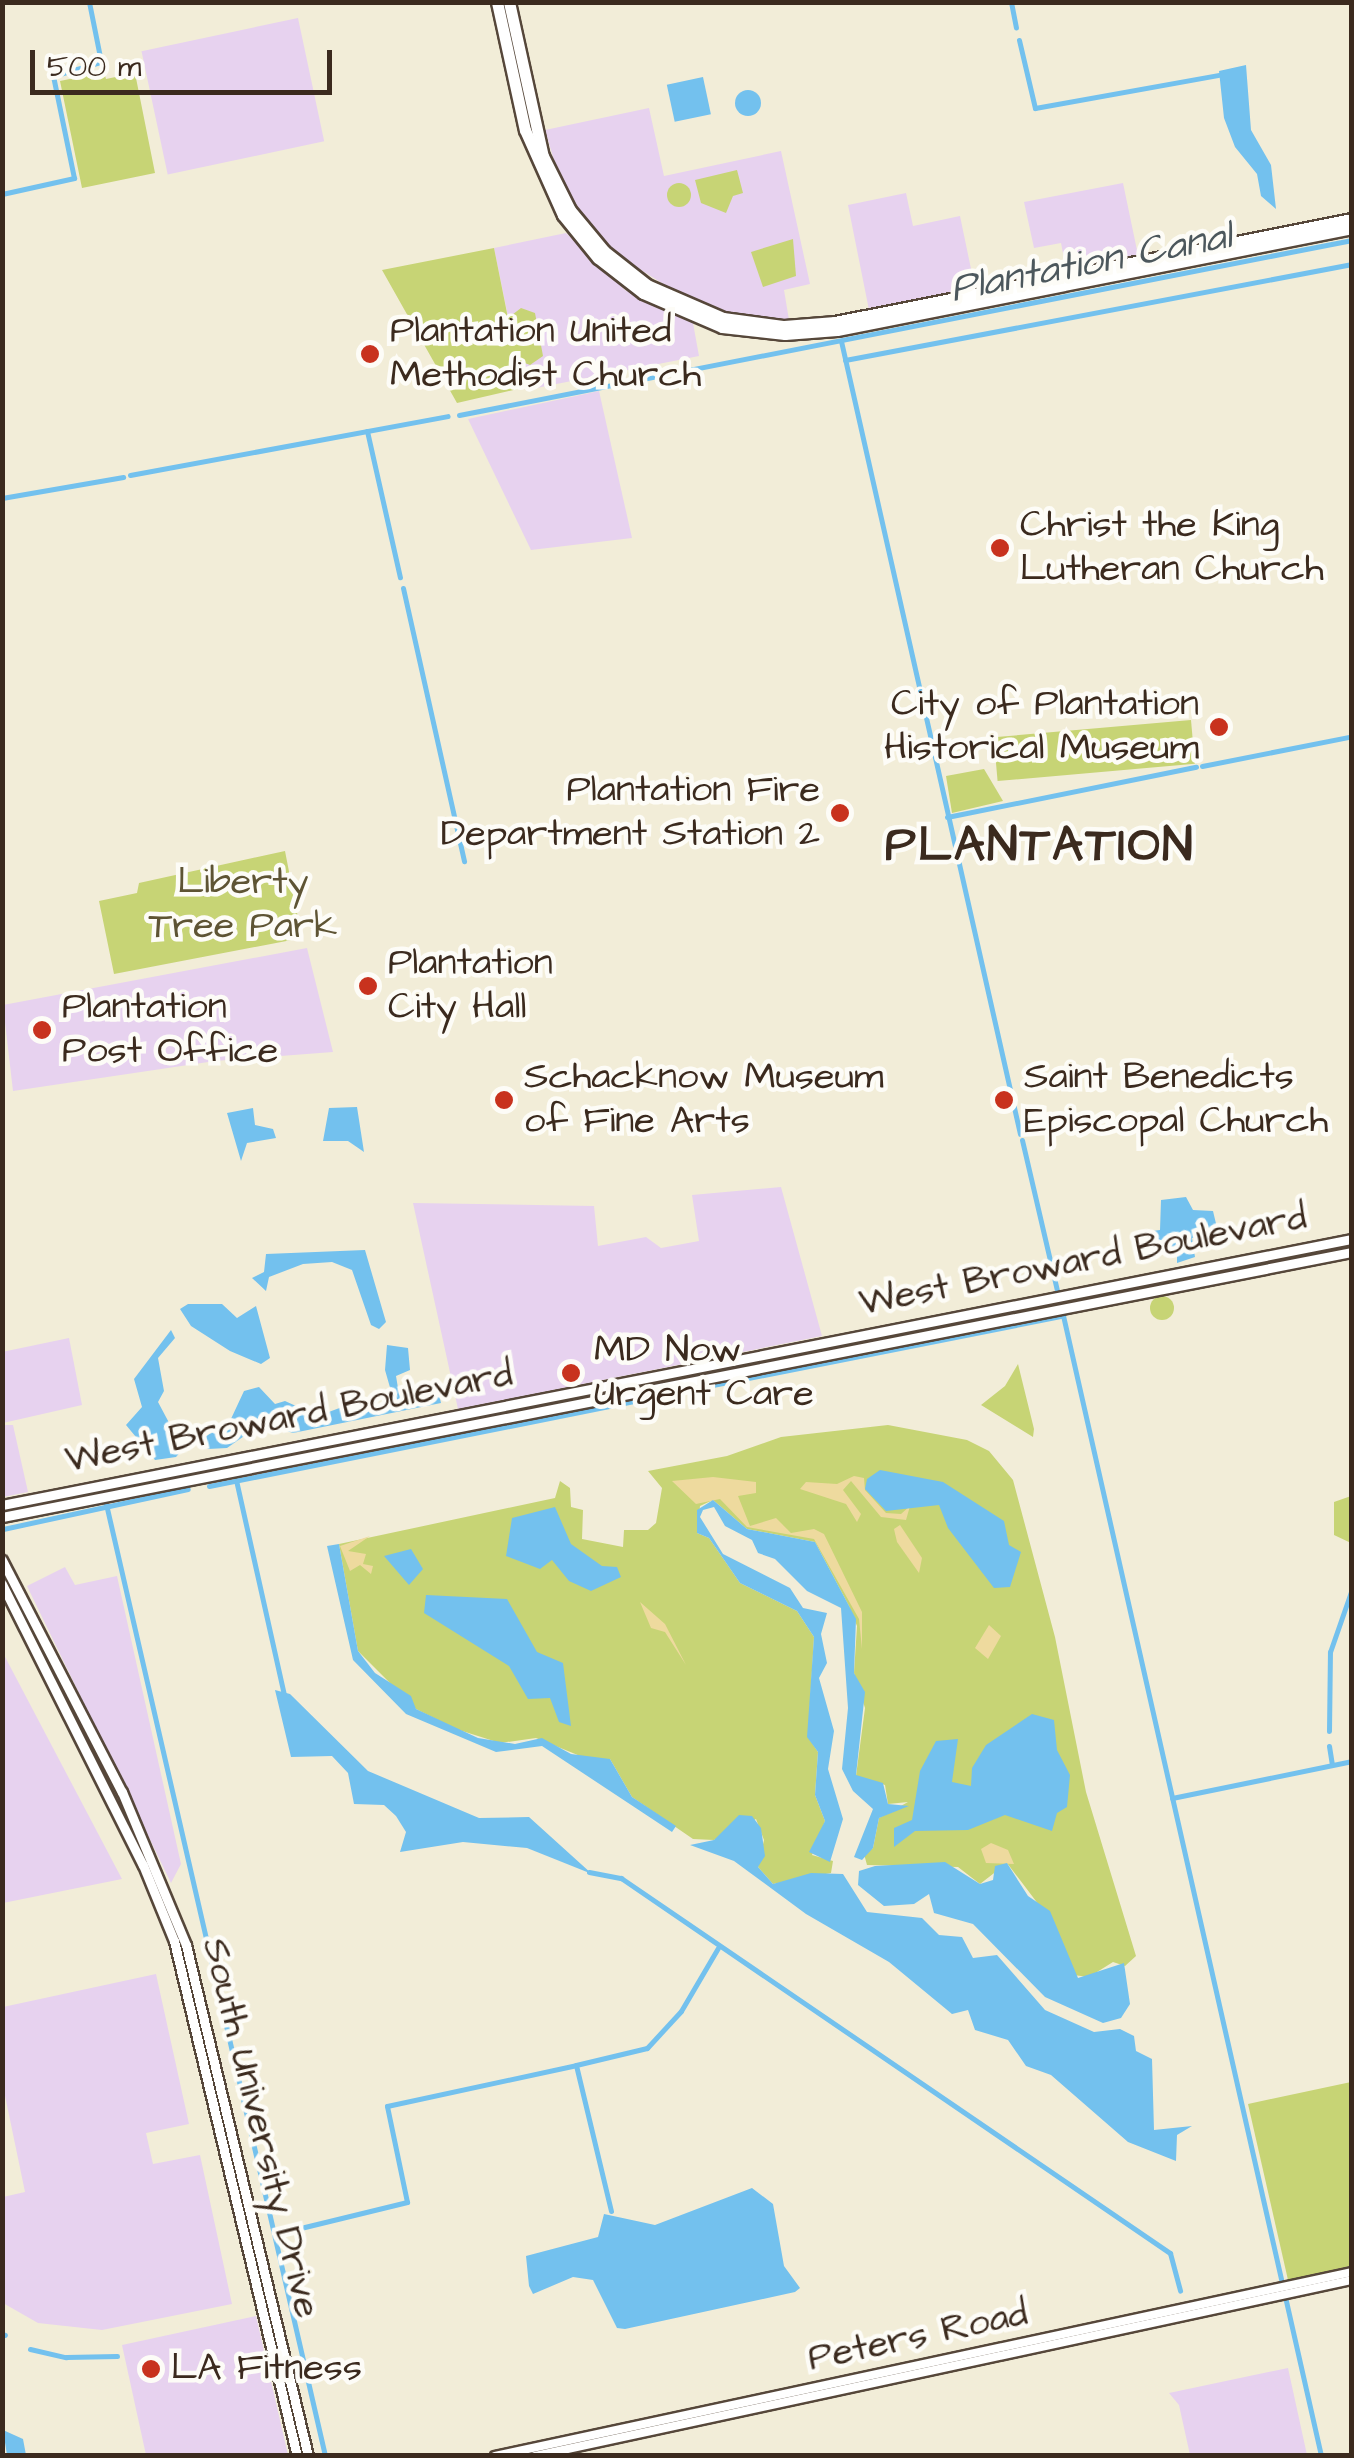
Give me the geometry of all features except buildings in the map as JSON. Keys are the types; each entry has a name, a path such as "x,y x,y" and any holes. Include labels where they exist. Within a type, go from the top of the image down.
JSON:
{"highway":[{"path":"497,2 534,159 585,237 643,293 701,320 804,334 1148,268 1273,233 1350,222"},
{"path":"509,2 543,156 585,237 665,296 739,320"},
{"path":"701,320 840,321 1230,247 1320,234 1350,222"}],"main road":[{"name":"West Broward Boulevard","path":"2,1504 1352,1239"},
{"path":"1301,1262 1317,1246"},
{"name":"West Broward Boulevard","path":"2,1518 1352,1252"},
{"path":"1146,1292 1197,1270"},
{"path":"1090,1302 1143,1280"},
{"path":"1011,1318 1022,1304"},
{"path":"694,1380 740,1359"},
{"path":"439,1431 502,1406"},
{"path":"272,1463 283,1450"},
{"path":"2,1560 134,1817"},
{"path":"2,1584 81,1738 93,1745 134,1817"},
{"path":"20,1618 58,1667"},
{"name":"South University Drive","path":"81,1738 150,1879 180,1962 298,2456"},
{"name":"South University Drive","path":"134,1817 161,1876 195,1973 308,2456"},
{"path":"180,1962 195,1973"},
{"name":"Peters Road","path":"1291,2289 1352,2272"},
{"name":"Peters Road","path":"495,2456 1276,2292 1352,2280"},
{"name":"Peters Road","path":"536,2456 1276,2292"},
{"path":"260,2302 275,2313"}],"shaded area":[{"path":"298,18 324,141 168,175 141,51"},
{"path":"649,108 664,176 781,151 810,284 784,290 789,320 739,316 689,300 617,255 589,224 559,177 545,130"},
{"path":"1123,183 1138,255 1066,269 1061,243 1034,248 1024,202"},
{"path":"906,193 913,226 960,216 975,288 869,310 848,205"},
{"path":"566,233 625,290 693,323 699,356 531,389 521,380 494,248"},
{"path":"599,391 632,538 531,550 468,419"},
{"path":"307,948 333,1052 215,1061 13,1091 3,1005"},
{"path":"781,1187 822,1336 458,1409 413,1203 594,1206 598,1246 646,1237 661,1248 699,1241 692,1195"},
{"path":"69,1338 82,1405 3,1423 2,1352"},
{"path":"3,1425 13,1425 28,1492 3,1497"},
{"path":"65,1567 75,1585 117,1576 181,1864 171,1883 27,1586"},
{"path":"3,1653 122,1879 3,1903"},
{"path":"156,1974 189,2124 146,2133 153,2164 200,2155 232,2304 102,2330 38,2323 3,2303 3,2197 25,2192 3,2086 3,2007"},
{"path":"256,2316 288,2455 146,2455 122,2345"},
{"path":"1288,2368 1307,2455 1190,2455 1179,2405 1169,2393"}],"green space":[{"path":"104,72 106,79 135,73 155,173 82,188 60,81"},
{"path":"737,170 743,193 733,196 726,213 701,203 695,180"},
{"path":"679,183 688,186 688,204 679,207 670,204 667,195 670,186"},
{"path":"793,239 796,276 763,287 751,252"},
{"path":"494,248 508,318 521,308 535,313 543,356 530,365 517,360 518,389 457,403 382,270"},
{"path":"1191,720 1195,764 998,781 994,737"},
{"path":"984,769 1003,801 952,813 946,776"},
{"name":"Liberty Tree Park","path":"285,851 302,938 114,974 99,901 137,893 139,883"},
{"path":"1162,1296 1174,1308 1162,1320 1150,1308"},
{"path":"1018,1364 1033,1437 981,1405 1005,1386"},
{"path":"888,1425 967,1440 989,1451 1013,1480 1055,1637 1086,1792 1136,1956 1125,1966 1113,1962 1089,1977 1073,1975 1051,1921 1007,1863 980,1884 958,1867 867,1865 864,1854 873,1848 879,1818 908,1802 888,1804 885,1785 856,1776 865,1708 854,1673 857,1626 849,1606 815,1542 747,1529 713,1500 700,1506 697,1533 709,1538 740,1583 797,1611 814,1637 808,1737 818,1752 815,1795 825,1821 812,1855 833,1861 831,1873 773,1884 758,1867 764,1840 756,1819 714,1840 693,1839 632,1797 610,1759 590,1760 536,1738 500,1743 456,1729 416,1709 358,1651 339,1544 555,1498 560,1481 570,1488 571,1507 583,1510 582,1539 623,1547 624,1530 648,1530 656,1523 662,1488 648,1471 727,1456 781,1437"},
{"path":"1351,1496 1351,1543 1334,1535 1334,1502"},
{"path":"1351,2082 1351,2266 1288,2280 1248,2104"}],"sand":[{"path":"854,1476 864,1478 865,1490 886,1513 901,1514 910,1506 906,1520 881,1517 851,1481 843,1490 861,1514 857,1522 846,1504 800,1489 806,1482 837,1484"},
{"path":"713,1477 756,1482 756,1493 738,1496 750,1526 776,1518 791,1533 814,1529 824,1534 862,1612 862,1649 859,1619 814,1539 747,1527 720,1499 696,1504 672,1481"},
{"path":"900,1525 922,1558 919,1573 897,1542 894,1529"},
{"path":"370,1536 348,1551 366,1554 363,1564 373,1566 371,1574 360,1565 350,1571 340,1546"},
{"path":"640,1602 665,1624 686,1665 665,1632 651,1628"},
{"path":"989,1625 1001,1636 988,1659 975,1648"},
{"path":"991,1843 1008,1850 1014,1864 986,1863 981,1849"}],"water":[{"path":"1246,65 1251,130 1271,165 1276,209 1261,196 1257,174 1235,147 1224,118 1219,71"},
{"path":"703,77 711,114 675,122 667,85"},
{"path":"748,90 757,94 761,103 757,112 748,116 739,112 735,103 739,94"},
{"path":"357,1107 364,1152 348,1141 323,1141 329,1108"},
{"path":"253,1108 255,1125 273,1129 276,1138 247,1143 241,1161 227,1113"},
{"path":"1186,1197 1193,1210 1213,1211 1218,1232 1192,1238 1195,1257 1177,1263 1177,1251 1155,1242 1146,1261 1136,1233 1160,1230 1161,1200"},
{"path":"365,1250 386,1322 379,1329 371,1325 352,1270 332,1262 303,1264 269,1277 266,1291 252,1278 264,1272 266,1254"},
{"path":"188,1304 222,1304 237,1318 256,1306 270,1358 261,1364 230,1351 191,1326 180,1309"},
{"path":"171,1330 175,1338 158,1358 164,1391 158,1402 183,1449 176,1457 155,1460 126,1425 142,1407 134,1379"},
{"path":"387,1345 408,1348 410,1370 396,1376 399,1394 409,1399 439,1394 441,1403 293,1433 275,1427 250,1432 227,1448 208,1449 200,1440 230,1421 244,1391 259,1387 275,1404 285,1401 318,1416 361,1400 381,1412 393,1398 385,1370"},
{"path":"880,1470 943,1482 1004,1521 1009,1545 1021,1552 1010,1587 994,1588 948,1528 939,1505 886,1511 865,1489 867,1479"},
{"path":"713,1500 747,1529 815,1542 856,1619 854,1673 865,1692 856,1775 883,1783 888,1804 909,1806 879,1818 873,1848 862,1860 854,1857 873,1809 853,1791 842,1769 848,1708 841,1608 807,1591 775,1559 758,1553 752,1540 725,1526 714,1507 703,1510 700,1517 723,1554 790,1588 803,1608 827,1613 821,1634 827,1663 819,1678 834,1731 828,1769 843,1819 830,1862 809,1852 825,1821 815,1795 818,1752 807,1737 814,1637 797,1611 740,1583 709,1538 697,1533 697,1510"},
{"path":"555,1507 571,1544 602,1566 617,1567 621,1577 591,1591 569,1581 552,1560 540,1569 506,1556 512,1518"},
{"path":"339,1544 358,1651 375,1673 411,1696 416,1709 478,1738 515,1744 542,1738 571,1754 610,1759 632,1797 676,1826 672,1832 542,1746 496,1752 406,1714 353,1660 327,1546"},
{"path":"411,1549 423,1569 409,1585 384,1556"},
{"path":"426,1595 507,1599 537,1652 563,1663 571,1726 559,1722 550,1698 528,1699 509,1666 424,1613"},
{"path":"275,1690 290,1694 368,1771 479,1818 529,1817 592,1874 527,1848 463,1842 400,1852 406,1832 396,1816 384,1805 354,1804 348,1773 332,1756 291,1757"},
{"path":"1032,1714 1054,1720 1057,1750 1070,1775 1067,1807 1057,1813 1052,1831 1005,1815 968,1830 915,1831 894,1847 894,1828 912,1820 920,1771 936,1741 958,1739 952,1782 971,1786 972,1768 986,1745"},
{"path":"739,1815 752,1816 761,1828 765,1856 758,1867 773,1884 811,1873 843,1874 867,1912 922,1918 939,1935 962,1937 973,1958 997,1955 1045,2010 1094,2032 1120,2029 1134,2036 1136,2051 1152,2059 1154,2130 1192,2126 1177,2135 1176,2161 1128,2142 1051,2075 1026,2066 1008,2040 975,2030 968,2010 952,2014 889,1962 806,1914 734,1861 690,1845 714,1840"},
{"path":"945,1862 980,1884 993,1880 995,1866 1007,1863 1028,1896 1050,1911 1078,1978 1124,1963 1130,2004 1121,2018 1103,2023 1045,1997 973,1924 934,1913 929,1894 914,1904 884,1906 858,1885 859,1871 875,1866"},
{"path":"752,2188 773,2204 784,2266 800,2288 795,2292 625,2329 617,2328 593,2280 573,2277 533,2294 529,2286 526,2256 598,2237 604,2214 655,2225"},
{"path":"3,2430 23,2439 26,2455 7,2455"}],"waterway":[{"path":"2,194 74,178 53,76 101,62 89,2"},
{"path":"1011,2 1016,28"},
{"path":"1019,40 1035,108 1219,75"},
{"name":"Plantation Canal","path":"459,415 1352,240"},
{"path":"845,360 1352,264"},
{"path":"841,341 1020,1134"},
{"path":"130,475 448,416"},
{"path":"367,431 400,577"},
{"path":"2,498 123,477"},
{"path":"403,588 464,861"},
{"path":"1202,766 1349,737"},
{"path":"947,817 1196,767"},
{"path":"1022,1140 1057,1291"},
{"path":"1062,1311 1321,2456"},
{"path":"647,1398 1063,1316"},
{"path":"209,1486 633,1401"},
{"path":"236,1480 284,1695"},
{"path":"3,1529 188,1489"},
{"path":"106,1504 325,2456"},
{"path":"1329,1731 1330,1652 1352,1589"},
{"path":"1329,1746 1332,1765"},
{"path":"1172,1798 1352,1761"},
{"path":"589,1872 621,1878 1170,2253 1180,2291"},
{"path":"611,2211 576,2065 647,2048 681,2011 718,1948"},
{"path":"276,2234 407,2202 387,2106 576,2065"},
{"path":"30,2349 66,2357 117,2356"}],"place":[{"name":"Plantation United Methodist Church","path":"370,354"},
{"name":"Christ the King Lutheran Church","path":"1000,548"},
{"name":"City of Plantation Historical Museum","path":"1219,727"},
{"name":"Plantation Fire Department Station 2","path":"840,813"},
{"name":"Plantation City Hall","path":"368,986"},
{"name":"Plantation Post Office","path":"42,1030"},
{"name":"Schacknow Museum of Fine Arts","path":"504,1100"},
{"name":"Saint Benedicts Episcopal Church","path":"1004,1100"},
{"name":"MD Now Urgent Care","path":"571,1373"},
{"name":"LA Fitness","path":"151,2369"}],"district":[{"name":"PLANTATION","path":"1040,847"}]}
